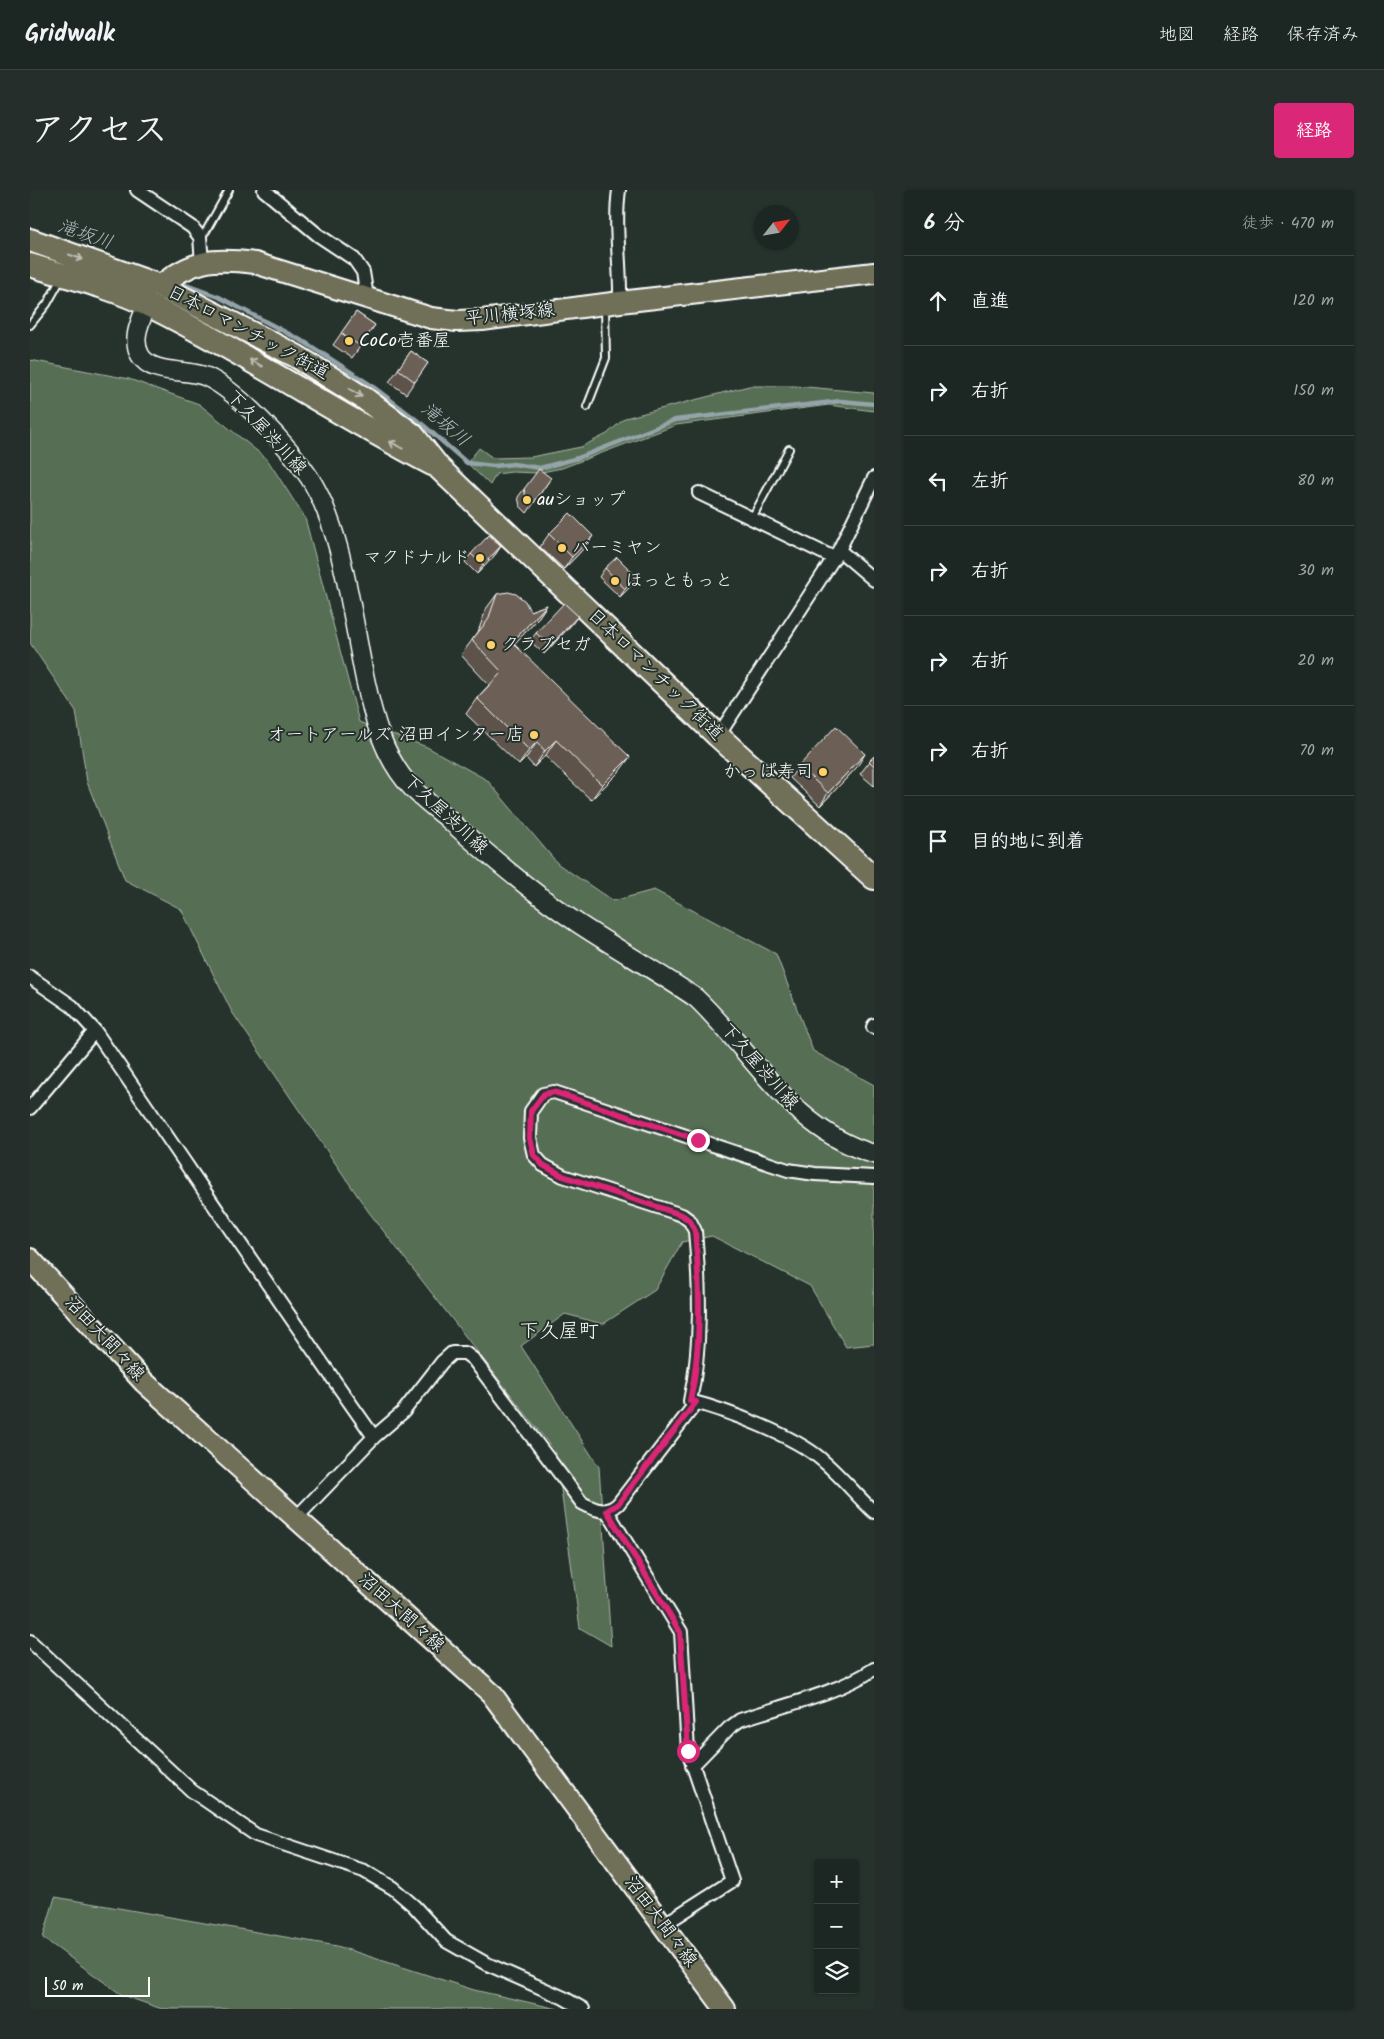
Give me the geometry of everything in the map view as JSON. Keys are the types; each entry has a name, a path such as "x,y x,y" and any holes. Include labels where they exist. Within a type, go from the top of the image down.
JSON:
{"highway":[{"name":"日本ロマンチック街道","path":"30,240 160,286 280,347 365,398 413,435 439,468 718,736 874,878"},
{"name":"日本ロマンチック街道","path":"30,265 115,292 147,305 283,378 356,423 439,468"},
{"path":"147,305 160,286"}],"main road":[{"name":"平川横塚線","path":"160,286 178,271 202,263 228,260 255,263 367,296 431,318 482,320 874,273"},
{"name":"下久屋渋川線","path":"147,305 136,332 139,353 146,362 154,366 204,376 221,385 242,402 292,455 320,498 340,559 377,726 395,768 412,788 490,856 540,896 576,922 696,998 713,1014 796,1111 830,1136 859,1150 874,1154"},
{"name":"沼田大間々線","path":"30,1259 144,1382 491,1693 725,2009"}],"street":[{"path":"137,190 192,227 200,238 202,263"},
{"path":"264,190 318,235 354,259 363,272 367,296"},
{"path":"612,303 621,273 617,204 619,190"},
{"path":"718,736 837,554 874,478"},
{"path":"699,492 752,518 837,554 874,580"},
{"path":"30,976 72,1006 95,1031 237,1238 278,1302 374,1437"},
{"path":"30,1108 95,1031"},
{"path":"874,1177 814,1174 788,1170 554,1092 544,1094 536,1101 531,1111 530,1138 534,1155 543,1165 563,1176 682,1215 690,1221 695,1231 699,1305 696,1373 690,1401 733,1415 802,1446 823,1460 874,1512"},
{"path":"295,1519 374,1437 403,1412 452,1352 465,1353 473,1359 582,1503 596,1510 607,1511 618,1504 696,1402"},
{"path":"607,1511 680,1632 688,1751 732,1881 663,1925"},
{"path":"30,1641 192,1791 256,1835 364,1871 400,1894 446,1941 485,1963 564,1998 583,2009"},
{"path":"692,1766 740,1720 832,1689 863,1676 874,1669"}],"lane":[{"path":"200,238 206,231 229,190"},
{"path":"30,326 47,304 63,275"},
{"path":"588,407 606,358 612,303"},
{"path":"752,518 789,449"}],"green space":[{"path":"30,360 129,379 199,404 267,459 305,518 359,722 427,747 487,780 558,864 613,901 654,890 776,954 813,1051 874,1085 874,1344 846,1347 810,1286 712,1236 682,1242 655,1290 603,1324 565,1314 521,1346 599,1467 611,1646 580,1628 556,1453 368,1211 232,1012 181,909 125,880 87,782 76,711 30,643"},
{"path":"749,386 795,386 874,393 874,411 829,405 676,425 562,468 537,473 512,472 496,474 490,485 467,463 479,448 493,458 531,457 581,447 607,434 625,418"},
{"path":"55,1897 337,1946 474,1990 558,2009 162,2009 122,1995 43,1938"}],"building":[{"path":"356,312 375,325 360,346 341,333"},
{"path":"411,351 428,363 415,382 398,369"},
{"path":"539,469 551,478 533,504 526,497 524,489"},
{"path":"570,513 593,536 572,557 549,534"},
{"path":"489,535 501,546 483,565 471,554"},
{"path":"617,557 637,577 625,589 605,568"},
{"path":"508,592 516,594 525,601 530,611 547,605 512,642 630,757 602,785 556,740 545,751 537,742 529,750 477,698 502,672 472,640 488,620 497,594"},
{"path":"564,603 578,616 550,646 536,633"},
{"name":"かっぱ寿司","path":"836,726 865,754 828,793 799,766"},
{"path":"874,756 874,766 869,761"}],"waterway":[{"name":"滝坂川","path":"175,281 219,297 306,343 372,386 422,424 467,463 494,466 513,464 540,468 578,458 675,420 841,401 874,404"}],"place":[{"name":"CoCo壱番屋","path":"349,341"},
{"name":"auショップ","path":"527,500"},
{"name":"バーミヤン","path":"562,548"},
{"name":"マクドナルド","path":"480,558"},
{"name":"ほっともっと","path":"615,581"},
{"name":"クラブセガ","path":"491,645"},
{"name":"オートアールズ 沼田インター店","path":"534,735"},
{"name":"かっぱ寿司","path":"823,772"}],"district":[{"name":"下久屋町","path":"559,1332"}],"route":[{"path":"688,1751 680,1632 607,1511 613,1509 618,1504 696,1402 690,1401 696,1373 699,1305 695,1231 690,1221 682,1215 563,1176 543,1165 534,1155 529,1126 531,1111 536,1101 544,1094 554,1092 698,1140"}]}
